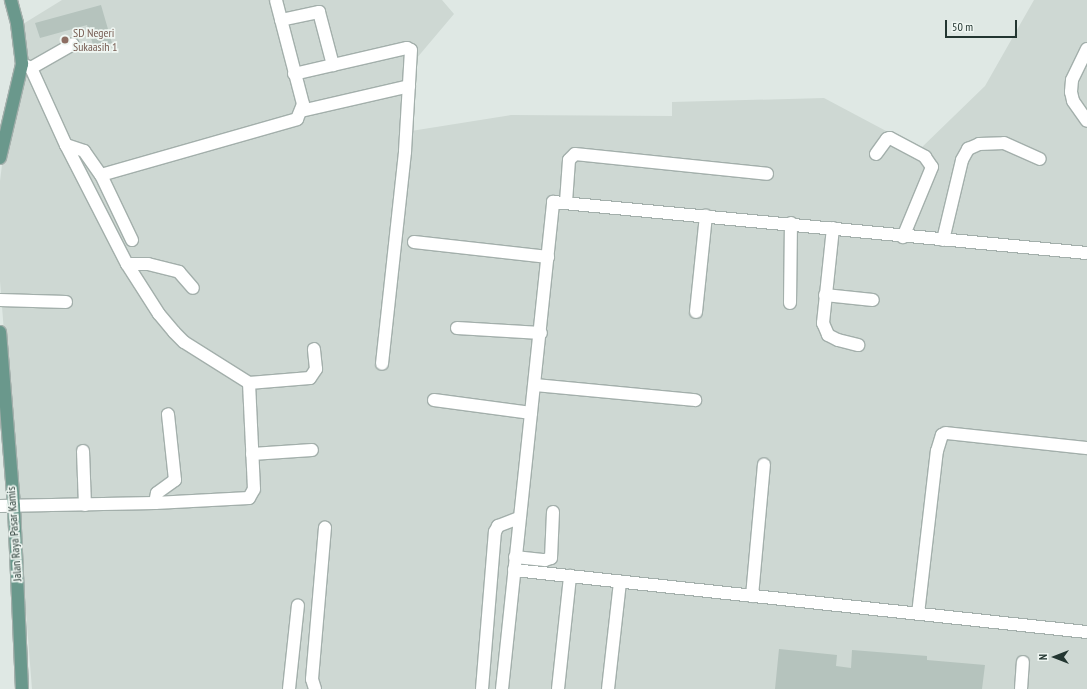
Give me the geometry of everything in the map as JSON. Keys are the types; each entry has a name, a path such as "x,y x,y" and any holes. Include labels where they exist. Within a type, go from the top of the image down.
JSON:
{"main road":[{"path":"0,158 26,66 11,0"},
{"name":"Jalan Raya Pasar Kamis","path":"0,332 3,428 14,506 22,689"}],"street":[{"path":"101,175 298,119 302,111 303,104 276,0"},
{"path":"281,20 319,12 333,65"},
{"path":"73,44 26,66 127,264 159,314 184,342 249,383 310,378 316,369 314,349"},
{"path":"294,74 409,49 411,53 405,152 382,364"},
{"path":"1087,49 1072,80 1071,92 1073,101 1087,121"},
{"path":"302,111 409,86"},
{"path":"876,154 887,139 890,138 925,158 932,167 903,237"},
{"path":"943,240 962,160 968,149 979,144 1004,143 1040,159"},
{"path":"66,145 84,151 101,175 132,240"},
{"path":"566,202 569,160 575,154 767,174"},
{"path":"502,689 519,518 541,333 552,204 555,201 791,223 903,237 1087,254"},
{"path":"696,312 706,216"},
{"path":"790,303 791,223"},
{"path":"833,228 825,296 824,330 838,340 858,344"},
{"path":"414,242 548,257"},
{"path":"127,264 148,264 179,272 192,288"},
{"path":"825,296 874,300"},
{"path":"0,300 66,302"},
{"path":"457,328 541,333"},
{"path":"0,506 155,503 249,498 254,489 249,383"},
{"path":"535,385 695,400"},
{"path":"434,400 531,413"},
{"path":"155,503 157,493 175,480 168,414"},
{"path":"918,614 937,451 942,435 946,433 1087,448"},
{"path":"252,454 312,450"},
{"path":"83,452 85,504"},
{"path":"752,596 764,465"},
{"path":"515,557 545,560 551,558 553,512"},
{"path":"482,689 495,532 498,526 519,518"},
{"path":"315,689 312,679 325,528"},
{"path":"514,570 1087,632"},
{"path":"558,689 570,576"},
{"path":"608,689 620,582"},
{"path":"289,689 298,605"},
{"path":"1021,689 1023,662"}],"shaded area":[{"path":"62,0 442,0 454,14 416,59 411,131 511,115 672,116 672,102 824,98 920,149 985,86 1034,0 1087,0 1087,689 32,689 0,281 0,181 5,140 28,61 23,24"}],"building":[{"path":"101,5 112,43 94,48 87,25 40,38 35,23"},
{"path":"779,649 837,655 836,666 851,668 852,650 927,656 927,660 985,665 982,689 775,689"}],"place":[{"name":"SD Negeri Sukaasih 1","path":"65,40"}]}
